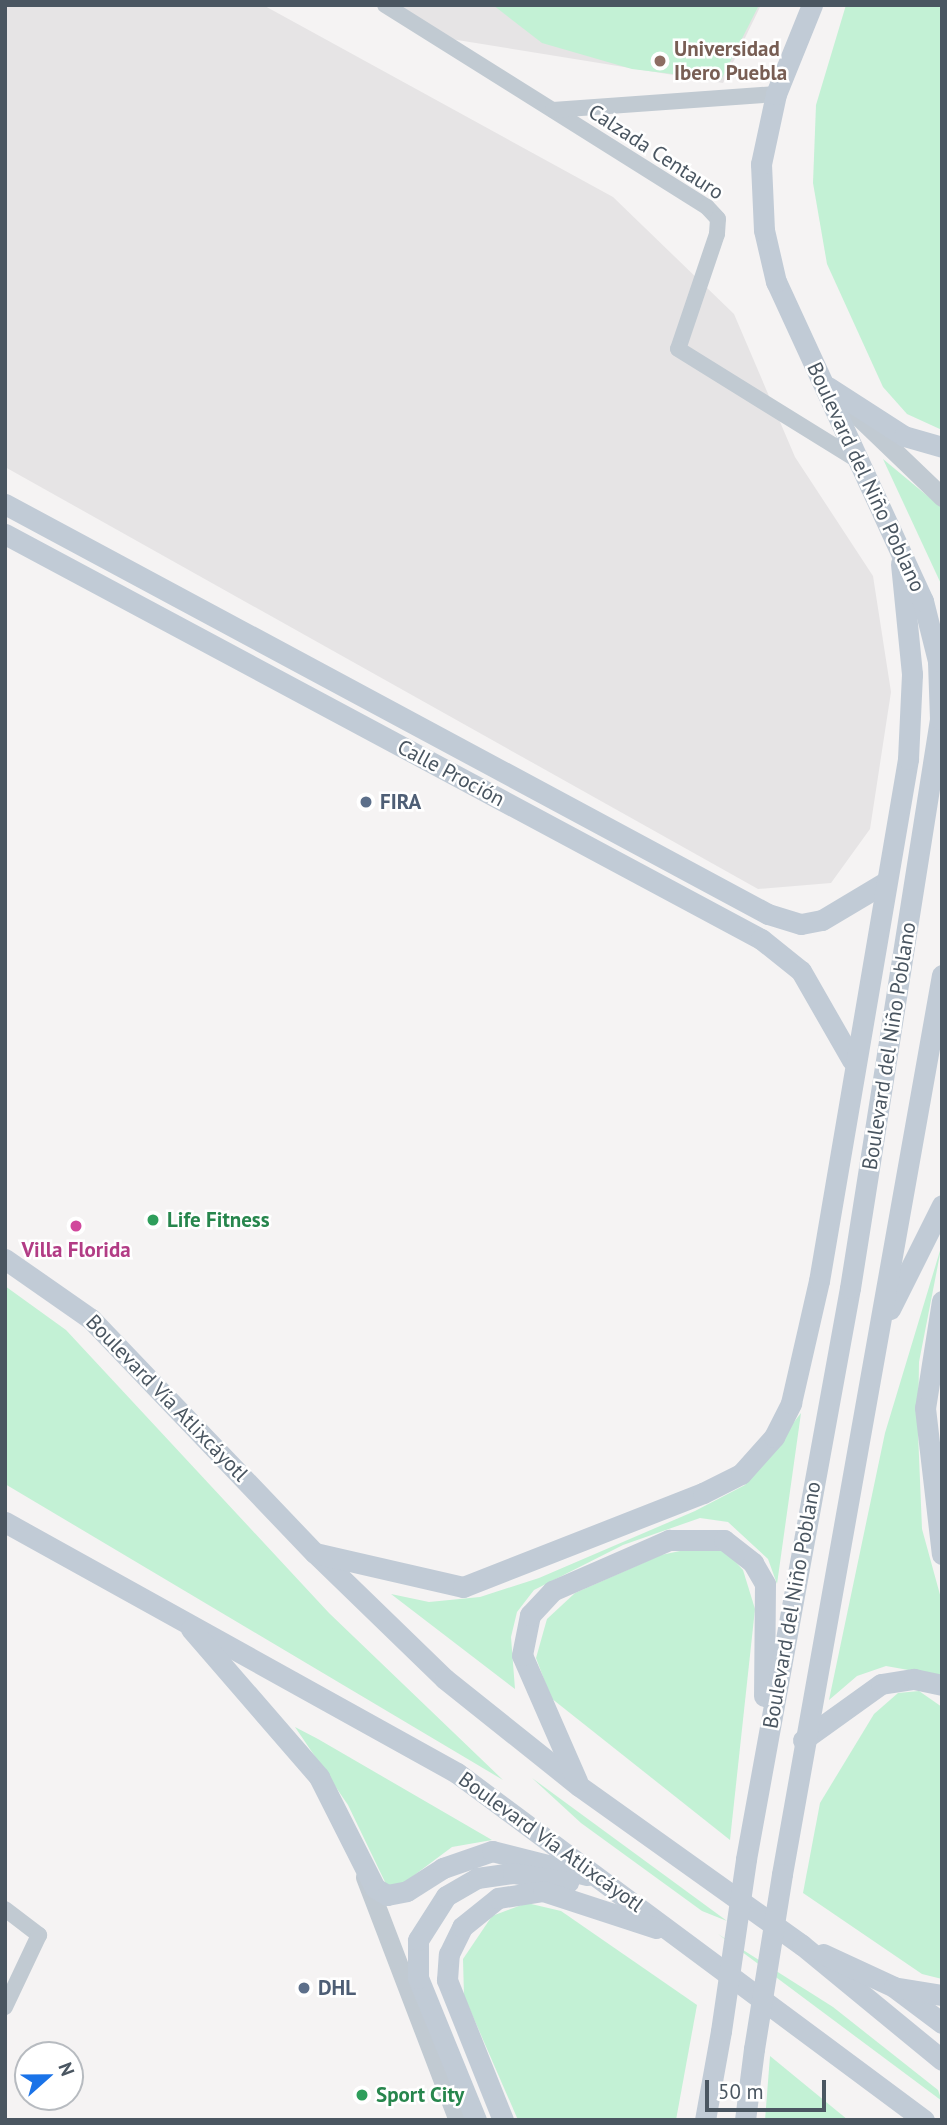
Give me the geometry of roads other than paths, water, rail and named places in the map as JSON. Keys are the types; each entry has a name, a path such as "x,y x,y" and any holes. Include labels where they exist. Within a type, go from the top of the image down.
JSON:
{"main road":[{"name":"Boulevard del Niño Poblano","path":"705,2120 746,1859 849,1288 940,719 938,660 899,541 776,282 764,230 761,164 776,94 812,5"},
{"path":"827,386 904,436 942,447"},
{"name":"Calle Proción","path":"5,504 768,914 801,924 822,920 884,883"},
{"name":"Calle Proción","path":"5,534 761,939 801,971 852,1060"},
{"path":"315,1553 463,1587 741,1474 774,1437 805,1352 852,1060 908,759 912,674 899,541"},
{"path":"289,686 300,662"},
{"name":"Boulevard del Niño Poblano","path":"745,2120 803,1740 880,1330 942,975"},
{"path":"880,1330 942,1205"},
{"name":"Boulevard Vía Atlixcáyotl","path":"5,1259 97,1325 315,1553 445,1679 579,1786"},
{"path":"942,1301 925,1408 942,1554"},
{"name":"Boulevard Vía Atlixcáyotl","path":"5,1522 176,1613 457,1773 924,2120"},
{"path":"758,1791 770,1602 753,1563 708,1536 669,1540 552,1591 530,1615 522,1655 527,1675 579,1786 802,1945 942,2060"},
{"path":"176,1613 319,1777 365,1877 387,1895 398,1894 443,1868 492,1851 518,1853 610,1886"},
{"path":"803,1740 881,1684 914,1679 942,1685"},
{"path":"476,2120 418,1978 424,1925 446,1896 496,1873 610,1886"},
{"path":"503,2120 447,1980 449,1954 479,1910 498,1898 543,1891 680,1937"},
{"path":"802,1945 894,1987 942,2023"},
{"path":"894,1987 942,1995"},
{"path":"858,2071 900,2120"}],"street":[{"name":"Calzada Centauro","path":"385,5 553,110 718,219 678,349 863,464"},
{"name":"Calzada Centauro","path":"553,110 776,94"},
{"path":"827,386 942,497"},
{"path":"365,1877 458,2120"},
{"path":"5,1909 39,1935 5,2007"}],"place":[{"name":"Universidad Ibero Puebla","path":"660,61"},
{"name":"FIRA","path":"366,802"},
{"name":"Life Fitness","path":"153,1220"},
{"name":"Villa Florida","path":"76,1226"},
{"name":"DHL","path":"304,1988"},
{"name":"Sport City","path":"362,2095"}]}
